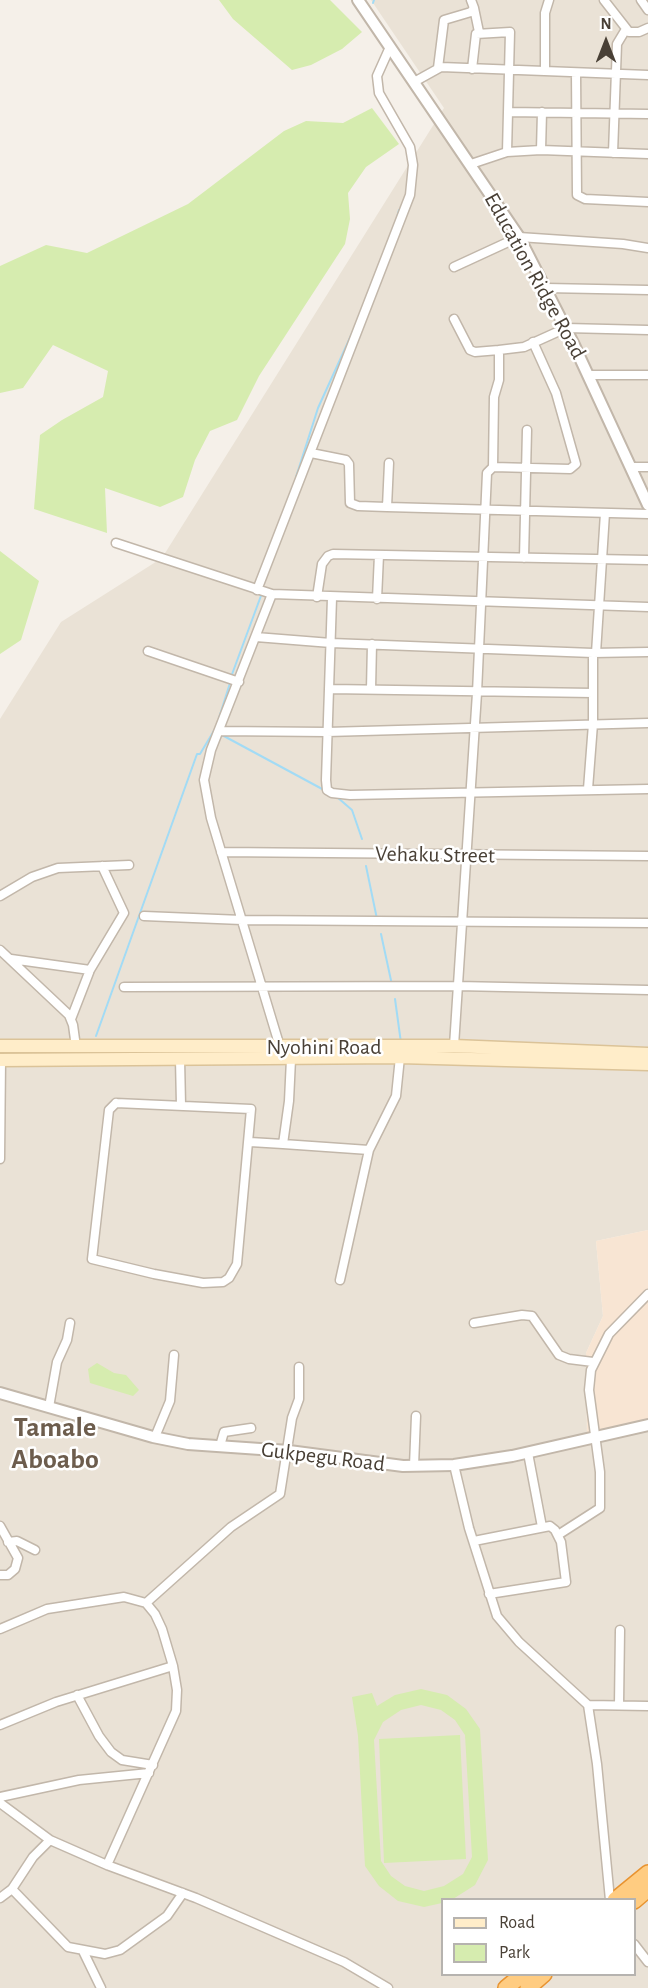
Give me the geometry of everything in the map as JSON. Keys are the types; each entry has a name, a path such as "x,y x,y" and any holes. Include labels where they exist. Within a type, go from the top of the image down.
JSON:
{"highway":[{"path":"614,1898 648,1874"},
{"path":"636,1898 648,1889"},
{"path":"506,1988 521,1976"},
{"path":"528,1988 542,1976"}],"main road":[{"name":"Nyohini Road","path":"0,1046 454,1046 648,1054"},
{"name":"Nyohini Road","path":"1,1060 400,1057 648,1064"}],"street":[{"name":"Education Ridge Road","path":"358,0 519,237 589,375 648,505"},
{"path":"545,71 545,13 549,0"},
{"path":"604,0 626,29 636,32 648,28"},
{"path":"641,0 648,10"},
{"path":"472,69 478,32 473,4"},
{"path":"438,68 444,20 465,14 473,4"},
{"path":"613,153 617,44 626,29"},
{"path":"478,32 510,32 507,152"},
{"path":"257,590 410,195 413,165 410,147 379,93 377,76 390,46"},
{"path":"414,82 438,68 648,75"},
{"path":"576,73 575,151 579,197 648,202"},
{"path":"508,112 648,114"},
{"path":"541,150 542,112"},
{"path":"471,164 507,152 541,150 648,154"},
{"path":"454,267 519,237 623,244 648,248"},
{"path":"546,288 648,290"},
{"path":"454,319 472,351 524,347 566,328 648,330"},
{"path":"493,467 570,469 576,464 556,393 533,342"},
{"path":"454,1046 480,647 487,474 493,467 494,397 499,380 499,350"},
{"path":"589,375 648,375"},
{"path":"524,558 528,468 527,430"},
{"path":"311,453 346,460 350,464 349,497 353,505 648,514"},
{"path":"387,507 389,463"},
{"path":"631,467 648,467"},
{"path":"588,789 605,513"},
{"path":"116,543 272,594 332,598 648,607"},
{"path":"377,599 379,555"},
{"path":"317,597 320,570 328,556 648,560"},
{"path":"272,594 219,731 204,780 207,803 280,1047"},
{"path":"332,598 326,785 332,793 350,795 648,789"},
{"path":"256,637 331,644 480,647 595,653 648,652"},
{"path":"371,689 372,644"},
{"path":"148,651 239,682"},
{"path":"330,689 593,693"},
{"path":"219,731 327,732 648,723"},
{"name":"Vehaku Street","path":"221,852 648,856"},
{"path":"0,896 22,882 66,867 129,865"},
{"path":"76,1047 71,1019 90,970 124,913 102,866"},
{"path":"144,916 242,920 648,923"},
{"path":"0,950 71,1019"},
{"path":"10,958 90,970"},
{"path":"124,987 457,987 648,990"},
{"path":"340,1280 369,1150 396,1096 400,1057"},
{"path":"180,1059 180,1105"},
{"path":"283,1144 289,1101 291,1059"},
{"path":"0,1160 1,1060"},
{"path":"116,1103 249,1107 252,1113 250,1142 237,1264 229,1278 223,1282 203,1283 96,1261 91,1255 111,1107 116,1103"},
{"path":"250,1142 369,1150"},
{"path":"558,1535 600,1508 596,1437 589,1390 593,1362 616,1325 648,1294"},
{"path":"474,1323 527,1315 535,1318 559,1355 569,1359 593,1362"},
{"path":"49,1407 57,1362 67,1340 70,1323"},
{"path":"155,1437 170,1401 174,1355"},
{"path":"146,1603 231,1527 277,1498 282,1489 292,1418 299,1399 300,1367"},
{"name":"Gukpegu Road","path":"0,1393 155,1437 414,1466 453,1465 528,1453 648,1425"},
{"path":"414,1466 416,1416"},
{"path":"220,1446 224,1432 251,1428"},
{"path":"528,1453 542,1527"},
{"path":"453,1465 497,1616 506,1628 588,1705 613,1898"},
{"path":"0,1526 18,1558 17,1564 8,1575 0,1575"},
{"path":"474,1541 542,1527 553,1527 564,1554 566,1582 489,1594"},
{"path":"8,1542 17,1541 35,1550"},
{"path":"0,1629 32,1613 67,1604 124,1597 146,1603 155,1614 162,1629 173,1666 177,1690 176,1712 107,1865"},
{"path":"619,1705 620,1630"},
{"path":"0,1725 77,1695 173,1666"},
{"path":"77,1695 99,1736 111,1752 122,1760 151,1769"},
{"path":"588,1705 648,1706"},
{"path":"0,1797 79,1780 151,1769"},
{"path":"0,1803 50,1840 107,1865 183,1893 344,1962 388,1988"},
{"path":"0,1899 12,1889 33,1857 50,1840"},
{"path":"12,1889 68,1947 105,1954 120,1950 167,1916 183,1893"},
{"path":"636,1947 648,1962"},
{"path":"83,1951 101,1988"}],"shaded area":[{"path":"371,0 648,0 648,1230 596,1241 603,1316 586,1353 587,1434 648,1422 648,1988 0,1988 0,719 61,622 162,558 444,108"},
{"path":"648,1230 648,1422 587,1435 586,1353 603,1316 596,1241"}],"green space":[{"path":"219,0 330,0 362,32 342,49 311,65 292,70 233,19"},
{"path":"372,108 399,144 366,167 348,193 350,219 345,244 259,376 237,420 210,431 195,460 183,497 160,507 105,488 107,533 34,509 40,435 103,397 108,371 53,345 23,388 0,393 0,266 46,245 87,253 188,204 284,131 306,121 343,123"},
{"path":"0,551 39,581 21,640 0,654"},
{"path":"97,1363 114,1373 126,1375 139,1390 133,1396 90,1383 88,1369"},
{"path":"421,1689 447,1695 466,1709 480,1729 488,1860 475,1885 455,1898 441,1898 441,1903 424,1907 398,1901 379,1886 365,1866 358,1736 352,1697 372,1693 377,1706 395,1695","holes":["421,1705 441,1710 455,1720 465,1735 472,1857 463,1874 444,1886 424,1891 405,1886 391,1876 381,1861 374,1740 383,1722 401,1710"]},
{"path":"460,1735 466,1859 384,1863 379,1739"}],"waterway":[{"path":"397,218 399,210"},
{"path":"296,477 318,408 354,329"},
{"path":"231,677 262,593"},
{"path":"219,718 230,683"},
{"path":"96,1036 197,754 200,754 215,729"},
{"path":"222,735 324,790"},
{"path":"337,797 352,810 362,839"},
{"path":"366,866 377,919"},
{"path":"381,934 392,985"},
{"path":"395,999 401,1043"}],"district":[{"name":"Tamale Aboabo","path":"55,1444"}]}
